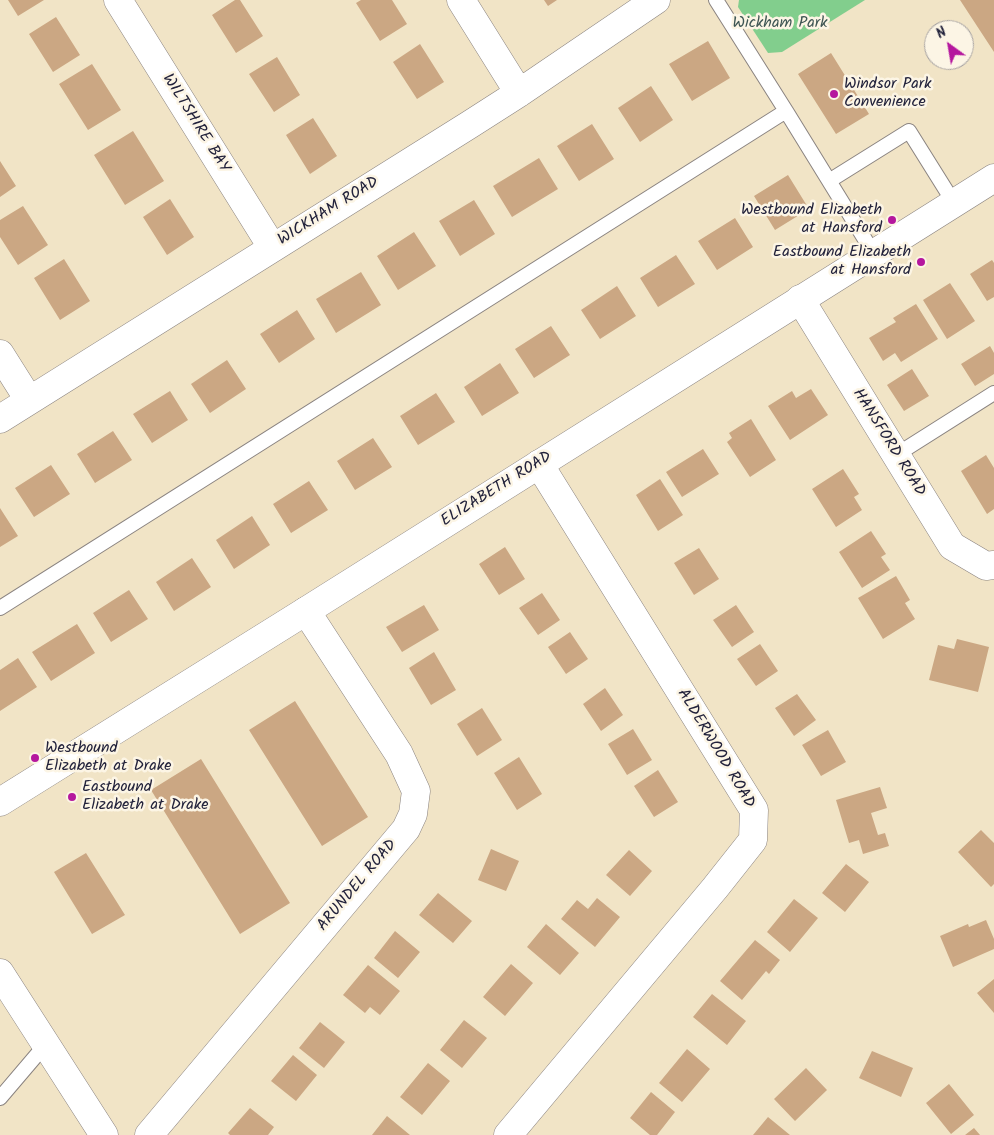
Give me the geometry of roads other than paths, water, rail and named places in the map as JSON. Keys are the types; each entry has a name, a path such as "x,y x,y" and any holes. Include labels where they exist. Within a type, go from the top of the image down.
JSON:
{"street":[{"name":"WILTSHIRE BAY","path":"118,0 272,247"},
{"path":"461,0 519,93"},
{"name":"WICKHAM ROAD","path":"0,419 519,93 656,0"},
{"name":"ELIZABETH ROAD","path":"0,802 994,178"},
{"name":"HANSFORD ROAD","path":"800,299 952,546 986,566 994,565"},
{"path":"0,354 29,400"},
{"name":"ALDERWOOD ROAD","path":"508,1135 753,840 754,810 539,464"},
{"name":"ARUNDEL ROAD","path":"149,1135 406,829 413,814 416,790 399,754 306,611"},
{"path":"0,973 104,1135"}],"lane":[{"path":"716,0 874,254"},
{"path":"0,608 786,111"},
{"path":"829,181 910,131 954,203"},
{"path":"896,455 994,393"},
{"path":"0,1098 46,1044"}],"place":[{"name":"Windsor Park Convenience","path":"834,94"},
{"name":"Westbound Elizabeth at Hansford","path":"892,220"},
{"name":"Eastbound Elizabeth at Hansford","path":"921,262"},
{"name":"Westbound Elizabeth at Drake","path":"35,758"},
{"name":"Eastbound Elizabeth at Drake","path":"72,797"}],"park label":[{"name":"Wickham Park","path":"780,24"}]}
